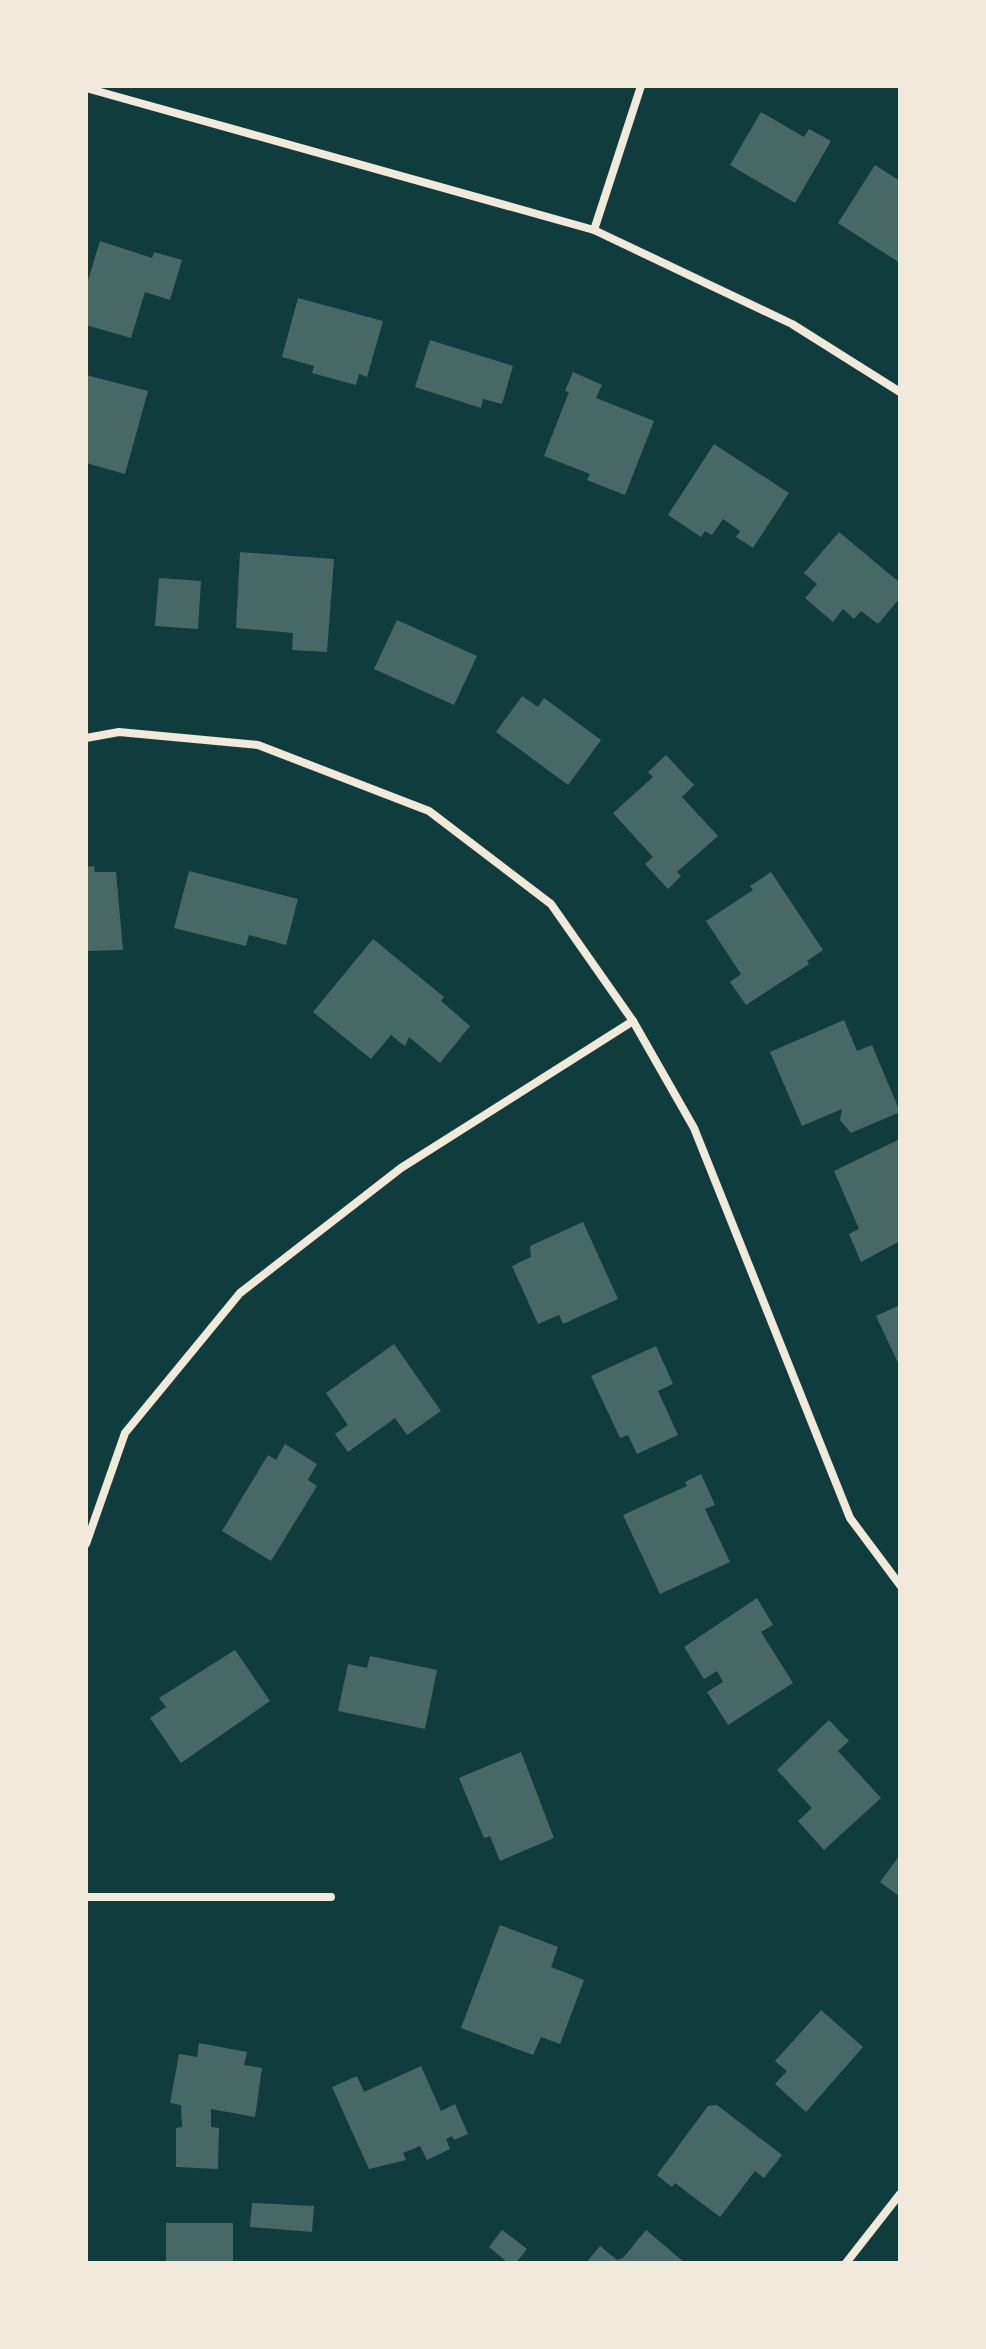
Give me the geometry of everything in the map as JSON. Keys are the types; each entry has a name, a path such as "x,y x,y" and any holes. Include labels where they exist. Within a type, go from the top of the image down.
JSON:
{"street":[{"path":"594,230 641,86"},
{"path":"86,88 594,230 792,324 900,392"},
{"path":"86,738 119,732 258,745 429,811 551,904 633,1021 694,1128 850,1518 900,1585"},
{"path":"86,1544 125,1433 240,1293 401,1168 633,1021"},
{"path":"86,1897 331,1897"},
{"path":"846,2263 900,2194"}],"building":[{"path":"761,112 804,137 809,129 831,141 795,203 730,165"},
{"path":"875,165 900,181 900,263 838,223"},
{"path":"100,241 152,258 154,252 182,260 170,300 145,292 131,338 86,325 86,287"},
{"path":"298,298 383,321 367,377 359,374 356,385 312,373 314,366 282,357"},
{"path":"430,340 513,366 502,404 483,399 481,408 415,387"},
{"path":"573,372 602,385 596,398 654,421 625,495 587,480 590,474 544,456 569,392 565,391"},
{"path":"86,375 148,391 125,474 86,463"},
{"path":"714,444 789,493 753,548 736,537 740,531 723,519 712,535 705,531 701,537 668,515"},
{"path":"839,532 900,583 900,598 878,624 861,611 854,619 843,609 833,622 805,598 817,584 804,573"},
{"path":"240,552 334,559 327,652 292,650 293,633 236,628"},
{"path":"159,578 201,581 198,629 155,626"},
{"path":"397,620 477,656 454,705 374,669"},
{"path":"522,696 538,707 544,698 601,740 568,785 496,732"},
{"path":"666,755 694,785 682,797 718,836 677,872 681,876 668,889 645,864 653,857 613,813 653,777 648,772"},
{"path":"94,866 95,872 116,872 123,950 86,951 86,867"},
{"path":"189,871 298,899 286,945 249,935 246,946 174,928"},
{"path":"771,872 823,950 807,961 809,964 746,1005 730,982 741,974 706,921 753,890 750,886"},
{"path":"373,939 444,997 441,1001 470,1026 440,1063 409,1037 405,1046 391,1035 371,1059 313,1012"},
{"path":"844,1020 857,1051 872,1045 900,1112 851,1133 840,1120 842,1109 802,1126 770,1052"},
{"path":"900,1139 900,1241 861,1262 849,1234 859,1229 834,1171"},
{"path":"583,1222 618,1299 563,1324 559,1315 538,1324 512,1266 531,1257 530,1246"},
{"path":"900,1305 900,1367 876,1316"},
{"path":"394,1344 441,1411 407,1435 395,1418 348,1452 335,1434 348,1425 326,1393"},
{"path":"656,1346 673,1384 658,1391 678,1435 637,1454 628,1435 620,1438 591,1376"},
{"path":"285,1444 317,1464 308,1480 317,1486 271,1561 222,1531 268,1455 276,1460"},
{"path":"701,1474 715,1505 705,1509 730,1562 660,1594 623,1515 687,1486 685,1482"},
{"path":"757,1598 773,1625 761,1632 793,1683 728,1725 707,1692 723,1682 717,1671 704,1679 684,1647"},
{"path":"235,1650 270,1701 181,1763 150,1718 166,1707 159,1698"},
{"path":"370,1656 437,1670 425,1729 338,1711 348,1664 367,1668"},
{"path":"829,1720 849,1741 838,1751 881,1798 824,1850 798,1821 812,1808 777,1770"},
{"path":"521,1752 554,1838 500,1861 490,1836 484,1838 459,1778"},
{"path":"900,1855 900,1897 880,1882"},
{"path":"500,1925 558,1947 551,1967 584,1980 560,2044 541,2037 533,2055 461,2028"},
{"path":"821,2010 863,2047 806,2112 775,2084 787,2071 775,2061"},
{"path":"199,2043 247,2052 244,2065 262,2068 255,2117 211,2109 211,2127 219,2128 218,2169 176,2167 176,2128 182,2127 181,2105 170,2103 179,2054 197,2057"},
{"path":"421,2066 441,2111 455,2104 468,2134 454,2140 452,2136 446,2139 450,2149 427,2160 420,2146 403,2153 406,2160 369,2169 332,2087 357,2076 364,2092"},
{"path":"717,2105 782,2155 764,2178 755,2171 720,2217 675,2183 672,2187 657,2175 708,2106"},
{"path":"252,2203 314,2206 312,2232 250,2227"},
{"path":"166,2223 233,2223 233,2263 166,2263"},
{"path":"502,2230 527,2249 516,2263 508,2263 489,2247"},
{"path":"646,2230 685,2263 586,2263 600,2246 617,2260 623,2258"}]}
